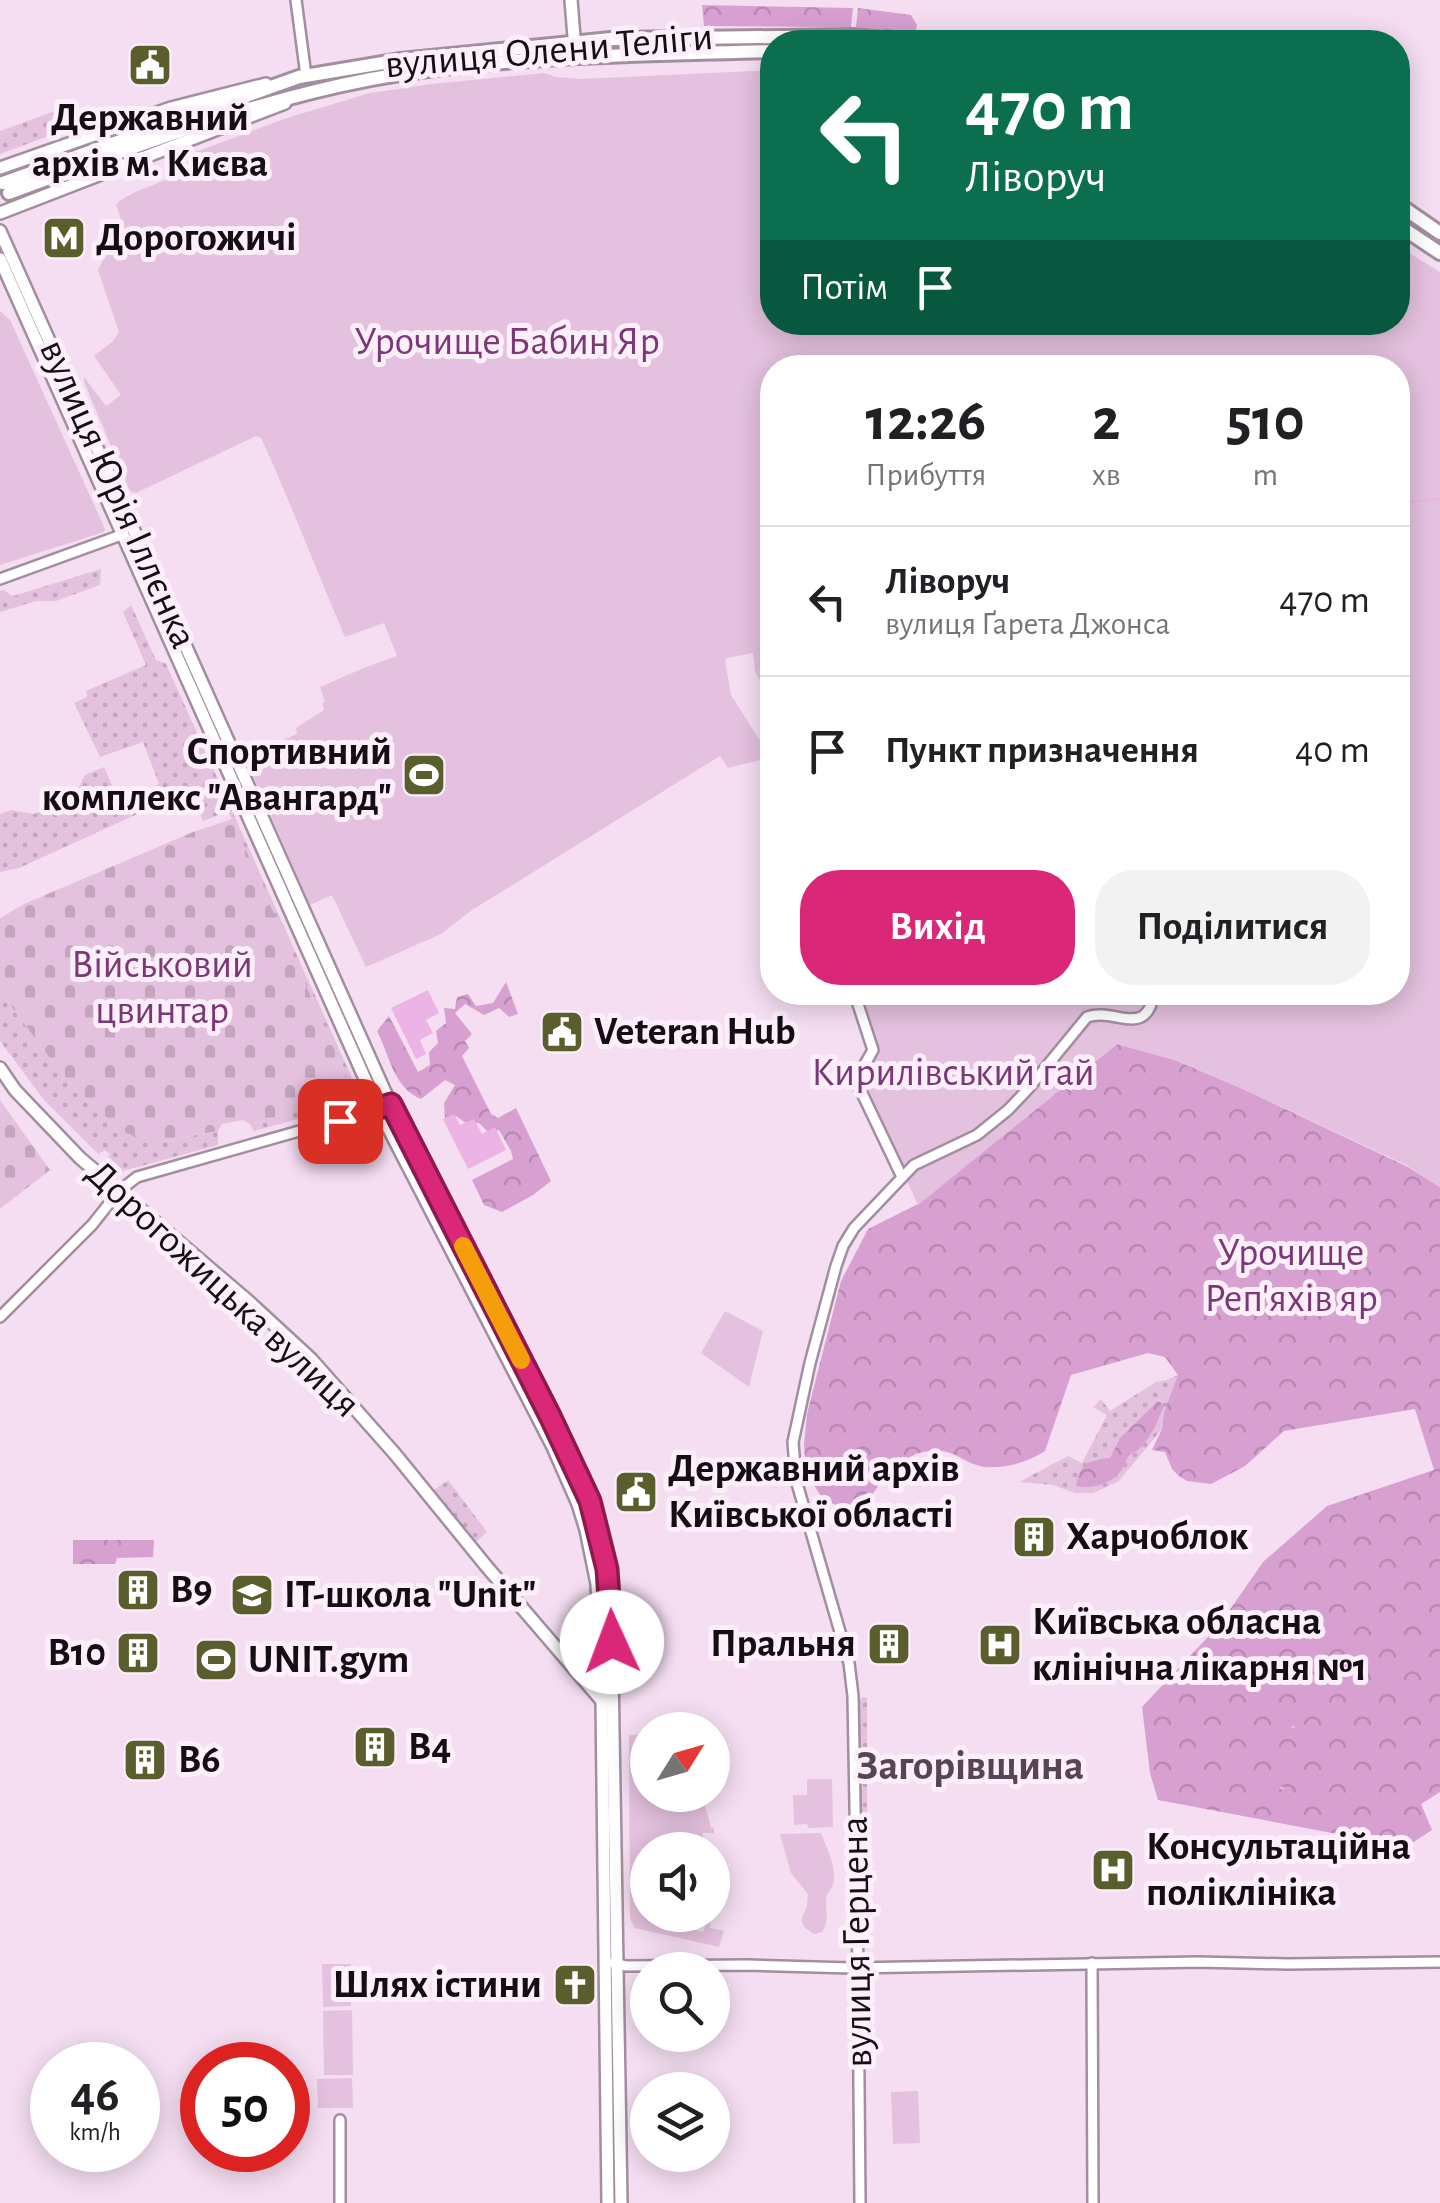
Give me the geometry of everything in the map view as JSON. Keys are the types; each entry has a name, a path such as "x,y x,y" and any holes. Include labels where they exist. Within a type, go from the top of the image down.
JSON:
{"main road":[{"path":"572,0 576,58"},
{"name":"вулиця Олени Теліги","path":"4,182 302,77 401,60 574,42 760,36"},
{"name":"вулиця Олени Теліги","path":"4,182 129,148 255,107 374,79 576,58 760,51"},
{"name":"вулиця Олени Теліги","path":"0,213 305,95"},
{"path":"1410,212 1440,233"},
{"name":"вулиця Юрія Іллєнка","path":"0,230 128,533"},
{"path":"1410,233 1440,253"},
{"name":"вулиця Юрія Іллєнка","path":"0,260 128,533 385,1106 567,1477 589,1544 605,1615 612,1711 608,2203"},
{"name":"Дорогожицька вулиця","path":"0,1068 49,1128 311,1359 612,1711"},
{"path":"560,1650 605,1615"},
{"name":"вулиця Юрія Іллєнка","path":"605,1615 602,1701 621,2203"}],"street":[{"path":"296,0 302,77"},
{"path":"0,579 128,533"},
{"path":"858,1005 873,1050 864,1064 859,1087 902,1177"},
{"name":"вулиця Герцена","path":"860,2203 853,1696 849,1663 796,1480 793,1442 821,1316 843,1246 854,1228 914,1165 988,1127 1028,1090 1087,1017 1097,1014 1133,1020 1152,1005"},
{"path":"0,1316 137,1177 385,1106"},
{"path":"611,1962 626,1966 858,1968 1440,1962"},
{"path":"1092,1963 1093,2203"},
{"path":"340,2120 340,2203"}],"green space":[{"path":"702,5 853,8 851,27 704,26"},
{"path":"858,8 911,15 917,25 916,30 856,27"},
{"name":"Урочище Бабин Яр","path":"760,71 760,335 1410,335 1410,253 1440,272 1440,1187 1408,1166 1243,1089 1175,1060 1117,1044 918,1205 863,1085 866,1065 875,1049 861,1005 1410,1005 1410,355 760,355 760,680 753,653 725,661 731,695 760,741 760,760 728,768 720,756 472,910 441,934 366,967 332,895 310,905 245,757 297,734 296,728 324,710 320,687 397,656 384,623 345,637 261,438 256,436 136,493 130,491 84,382 84,377 106,406 121,395 94,356 119,332 98,270 113,239 120,239 121,220 116,204 178,173 179,158 287,118 370,93 544,73 581,79"},
{"path":"72,108 81,124 0,154 0,131"},
{"path":"0,311 10,320 105,529 0,565"},
{"path":"101,569 100,585 56,601 36,601 0,612 0,591 13,596"},
{"path":"131,605 156,660 167,666 362,1100 357,1103 254,1131 250,1124 355,1096 228,811 203,821 196,801 182,806 177,796 19,868 0,872 0,814 11,810 34,814 74,797 85,775 104,767 119,801 159,784 143,742 100,757 74,703 87,697 86,691 146,665 123,612"},
{"name":"Військовий цвинтар","path":"232,819 355,1096 250,1124 243,1120 222,1124 218,1131 153,1143 124,1132 90,1103 57,1068 0,991 0,918 24,904"},
{"path":"506,982 518,1014 509,1017 499,1008 484,1015 465,1004 455,1013 472,1034 465,1041 469,1048 462,1056 491,1114 498,1118 516,1108 551,1181 502,1212 484,1205 472,1180 513,1159 499,1130 488,1132 479,1123 466,1123 456,1116 445,1119 444,1103 455,1085 445,1080 421,1099 412,1094 393,1070 377,1031 389,1016 418,1072 430,1065 429,1052 438,1043 436,1031 446,1023 444,1008 455,1009 457,997 468,994 476,1006 493,1003"},
{"path":"0,991 57,1068 90,1103 153,1143 218,1131 218,1145 119,1172 107,1158 110,1154 105,1150 98,1154 44,1100 0,1041"},
{"name":"Урочище Реп'яхів яр","path":"1117,1044 1175,1060 1243,1089 1408,1167 1440,1187 1440,1792 1421,1804 1432,1830 1406,1847 1158,1800 1150,1773 1142,1707 1220,1624 1263,1562 1327,1506 1434,1470 1415,1409 1284,1431 1245,1466 1211,1484 1187,1481 1172,1469 1165,1452 1152,1450 1178,1375 1165,1357 1148,1353 1071,1375 1045,1451 1024,1461 984,1467 947,1452 921,1452 891,1471 857,1516 822,1498 806,1472 807,1414 841,1281 868,1229 918,1204"},
{"path":"0,1100 50,1170 0,1209"},
{"path":"725,1311 763,1331 749,1387 701,1353"},
{"path":"1178,1375 1162,1429 1119,1481 1093,1493 1019,1482 1068,1456 1082,1463 1107,1415 1093,1407 1101,1399 1110,1411 1156,1382"},
{"path":"1158,1401 1164,1405 1155,1427 1120,1472 1100,1485 1076,1486 1083,1468 1110,1458 1120,1438"},
{"path":"448,1480 487,1532 476,1542 434,1490"},
{"path":"73,1540 154,1540 153,1557 117,1558 115,1564 73,1564"},
{"path":"862,1697 867,1698 867,1878 860,1878 857,1706"},
{"path":"629,1735 630,1812 707,1812 714,1828 714,1832 630,1832 630,1919"},
{"path":"807,1779 832,1779 833,1827 794,1825 793,1795 807,1795"},
{"path":"821,1833 834,1880 826,1898 826,1925 822,1932 814,1934 801,1920 808,1894 791,1873 780,1834"},
{"path":"653,1932 724,1932 719,1947"},
{"path":"322,1964 351,1964 351,2006 323,2007"},
{"path":"352,2010 353,2075 324,2075 323,2011"},
{"path":"352,2078 353,2108 318,2108 317,2079"},
{"path":"918,2091 920,2143 893,2144 891,2092"}],"shaded area":[{"path":"428,990 439,1013 426,1020 433,1033 420,1040 426,1054 416,1059 391,1008"},
{"path":"454,1114 460,1125 474,1119 482,1134 495,1127 506,1150 468,1169 443,1119"}],"waterway":[{"path":"1410,502 1440,499"}],"slow traffic":[{"path":"463,1246 521,1360"}],"place":[{"name":"Державний архів м. Києва","path":"150,65"},
{"name":"Дорогожичі","path":"64,238"},
{"name":"Спортивний комплекс \"Авангард\"","path":"424,775"},
{"name":"Veteran Hub","path":"562,1032"},
{"name":"Державний архів Київської області","path":"636,1492"},
{"name":"Харчоблок","path":"1034,1537"},
{"name":"B9","path":"138,1590"},
{"name":"IT-школа \"Unit\"","path":"252,1595"},
{"name":"Пральня","path":"889,1644"},
{"name":"Київська обласна клінічна лікарня №1","path":"1000,1645"},
{"name":"B10","path":"138,1653"},
{"name":"UNIT.gym","path":"216,1660"},
{"name":"B4","path":"375,1747"},
{"name":"B6","path":"145,1760"},
{"name":"Консультаційна поліклініка","path":"1113,1870"},
{"name":"Шлях істини","path":"575,1985"}],"district":[{"name":"Загорівщина","path":"970,1766"}],"route":[{"path":"340,1121 391,1104 590,1501 607,1569 612,1642"}],"park label":[{"name":"Кирилівський гай","path":"953,1073"}]}
